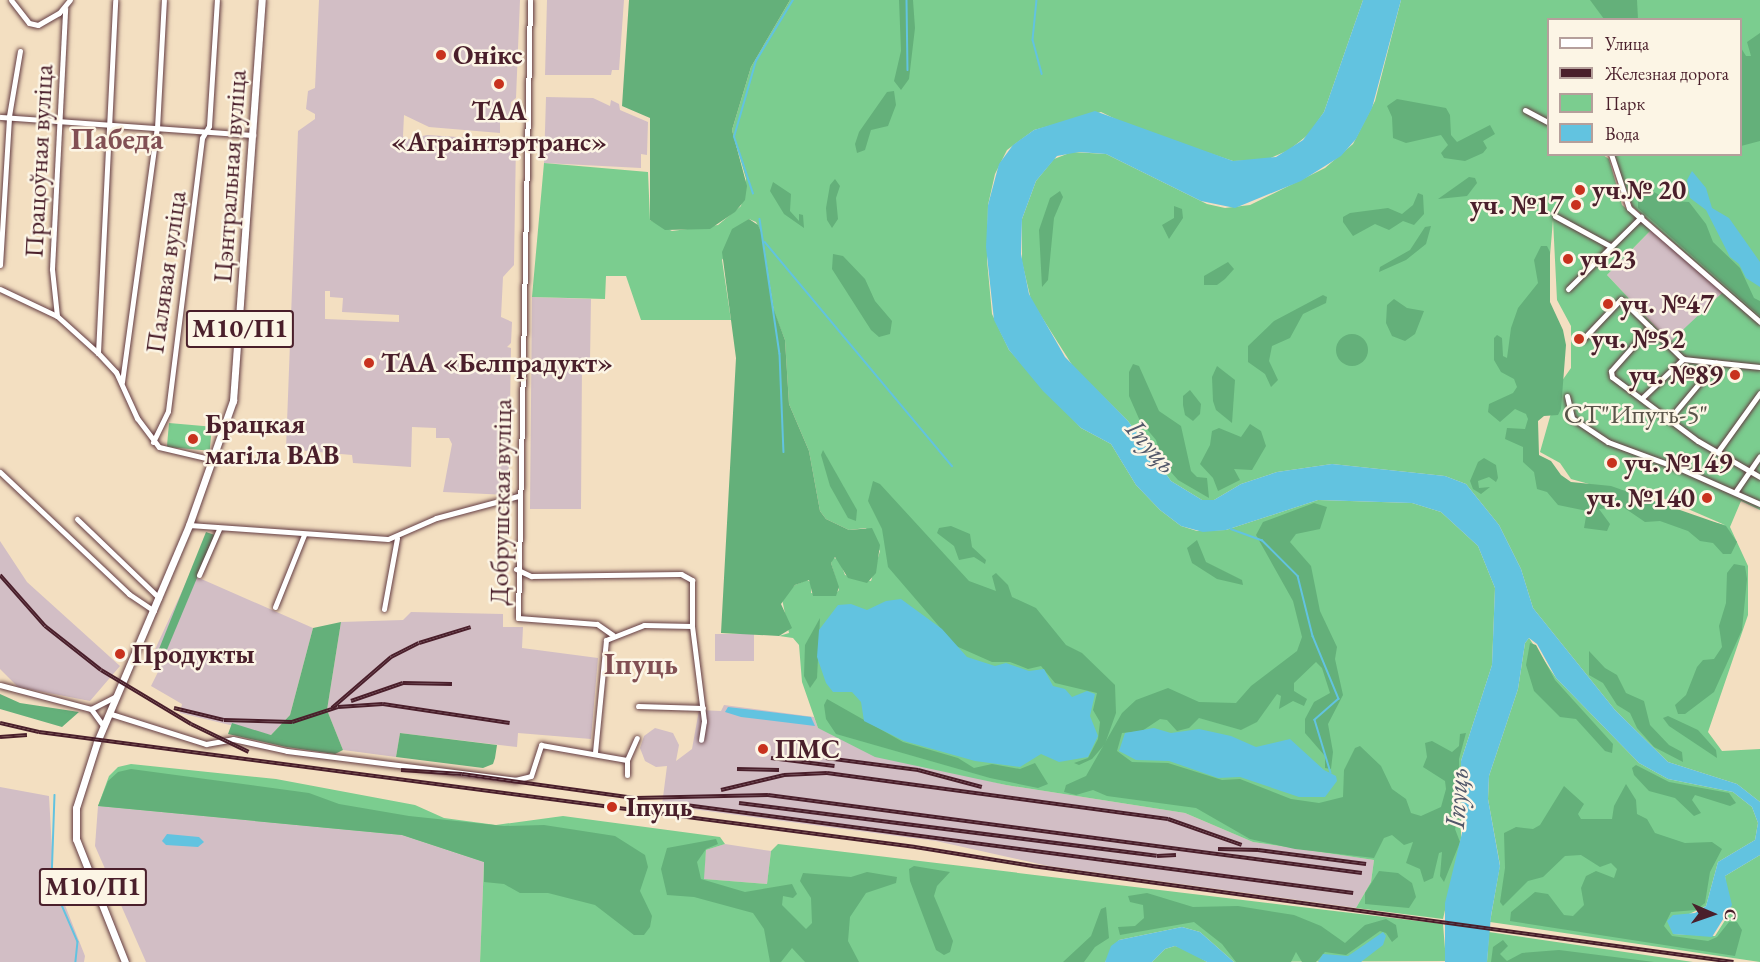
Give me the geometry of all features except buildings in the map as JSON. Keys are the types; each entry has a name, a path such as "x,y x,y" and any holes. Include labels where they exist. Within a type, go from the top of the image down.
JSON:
{"main road":[{"name":"Цэнтральная вуліца","path":"215,460 233,401 237,373 262,0"},
{"name":"М10/П1","path":"124,962 76,839 79,796 104,727 120,695 215,460"}],"street":[{"path":"11,0 29,23 41,24 65,8 70,0"},
{"path":"98,353 115,0"},
{"path":"122,382 157,128 164,0"},
{"name":"Палявая вуліца","path":"153,442 168,411 202,138 207,130 217,0"},
{"name":"Добрушская вуліца","path":"530,0 516,569 518,618 597,624 613,635"},
{"name":"Працоўная вуліца","path":"57,316 52,269 65,8"},
{"path":"0,265 9,117 20,51"},
{"path":"1524,110 1547,122"},
{"path":"0,117 109,127 207,130 253,135"},
{"path":"1612,156 1629,208 1760,322"},
{"path":"1555,216 1610,246"},
{"path":"1568,289 1641,217"},
{"path":"0,289 57,316 98,353 122,382 132,409 153,442 165,451 215,460"},
{"path":"1583,339 1621,299 1683,359 1760,367"},
{"path":"1650,327 1611,371 1624,389 1642,398 1698,441 1719,450 1760,477"},
{"path":"1642,398 1683,359"},
{"path":"1670,418 1716,363"},
{"path":"1719,450 1760,393"},
{"path":"1567,396 1572,418 1608,442 1736,491 1760,504"},
{"path":"1736,491 1760,456"},
{"path":"0,472 120,587 154,611"},
{"path":"189,525 304,535 397,538 436,518 518,496"},
{"path":"76,519 159,598"},
{"path":"199,575 219,529"},
{"path":"275,607 304,535"},
{"path":"384,609 397,538"},
{"path":"516,569 531,576 654,573 688,576 692,580 692,626 703,708 701,740"},
{"path":"595,752 602,650 606,640 613,635 644,625 692,626"},
{"path":"0,685 91,709 104,727"},
{"path":"91,709 120,695"},
{"path":"638,706 703,708"},
{"path":"111,714 206,744 233,739 287,751 515,780 531,776 541,745 595,752 627,760"},
{"path":"627,775 627,760 638,738"}],"shaded area":[{"path":"319,0 520,0 516,98 511,102 510,117 500,117 500,133 429,127 404,115 403,136 405,140 427,135 516,141 514,265 503,277 501,317 512,322 511,343 507,347 511,348 509,470 503,474 502,487 509,490 508,495 443,492 452,444 449,438 436,438 436,428 412,427 411,467 353,463 352,455 286,449 298,131 315,119 315,114 306,109 308,91 315,88","holes":["325,291 330,291 330,297 343,298 342,312 399,315 399,322 325,319"]},
{"path":"547,0 624,0 619,70 612,70 611,75 545,75"},
{"path":"546,97 593,98 610,106 611,100 619,104 620,110 648,122 647,155 641,154 641,168 544,163"},
{"path":"1651,230 1723,292 1671,343 1607,275"},
{"path":"532,297 591,299 590,362 582,362 581,509 530,509"},
{"path":"0,541 27,582 120,666 90,701 18,687 0,669"},
{"path":"190,574 313,628 290,715 271,735 180,713 182,704 151,686 159,670 151,658"},
{"path":"411,612 503,614 503,627 523,627 522,648 598,658 591,739 518,733 517,747 400,733 396,757 343,750 327,710 341,622 403,620"},
{"path":"715,634 754,634 754,661 715,661"},
{"path":"724,705 814,717 818,728 944,770 1006,785 1185,813 1253,842 1374,860 1371,882 1356,908 1048,866 936,841 662,805 667,766 656,767 645,761 640,748 644,736 655,728 673,733 679,745 676,761 692,749 699,710 721,711"},
{"path":"0,787 49,796 54,885 57,885 85,956 84,962 0,962"},
{"path":"98,806 402,835 484,862 480,962 146,962 95,846"},
{"path":"725,844 771,851 767,884 703,879 706,850"}],"green space":[{"path":"629,0 790,0 751,67 732,130 747,186 745,200 735,212 710,229 665,230 650,220 650,118 622,106"},
{"path":"790,0 1363,0 1324,112 1309,134 1289,150 1266,160 1233,161 1134,128 1101,112 1034,130 1007,150 995,174 988,205 987,260 992,314 1009,350 1081,428 1111,444 1136,485 1160,510 1181,526 1197,531 1226,530 1318,500 1412,503 1441,512 1478,546 1495,588 1492,665 1461,761 1461,839 1443,919 1356,908 1371,882 1374,860 1253,842 1185,813 1006,785 875,757 818,728 802,682 799,645 793,638 779,636 789,633 782,599 795,585 807,580 812,583 811,593 833,596 839,590 831,563 833,558 839,559 845,575 871,581 880,551 866,528 849,530 826,519 820,511 809,451 789,404 785,340 774,312 762,234 756,222 749,219 722,260 731,320 641,320 626,276 606,276 605,299 532,297 544,163 648,172 650,220 672,231 718,225 741,206 746,179 732,130 751,67"},
{"path":"899,0 913,0 915,28 909,79 901,90 894,81 901,51"},
{"name":"СТ\"Ипуть-5\"","path":"1401,0 1760,0 1760,319 1632,206 1614,156 1742,156 1742,18 1547,18 1547,156 1604,156 1609,159 1622,205 1651,230 1607,275 1670,342 1723,292 1760,325 1760,510 1741,501 1730,527 1748,566 1748,615 1708,732 1722,751 1760,749 1760,802 1737,784 1668,762 1615,710 1533,608 1521,569 1499,525 1466,484 1445,476 1332,464 1277,472 1241,484 1214,500 1202,500 1171,481 1128,421 1074,368 1031,300 1022,262 1022,219 1036,181 1054,159 1072,152 1106,154 1207,204 1225,208 1250,205 1325,168 1353,144 1375,101","holes":["1553,220 1557,300 1571,326 1571,368 1559,385 1540,452 1560,463 1571,479 1618,492 1658,496 1725,525 1555,483 1533,457"]},
{"path":"1590,0 1637,0 1638,18 1603,18"},
{"path":"1760,33 1760,141 1742,146 1742,50 1746,56 1751,56 1747,42"},
{"path":"894,91 896,105 888,126 871,130 865,150 857,153 855,144 859,132 887,92"},
{"path":"1397,99 1446,108 1450,115 1451,135 1457,142 1490,125 1495,134 1483,141 1487,148 1483,153 1465,161 1444,158 1441,153 1448,145 1441,135 1406,143 1393,138 1392,117 1387,106"},
{"path":"1469,177 1475,178 1477,183 1467,196 1438,199"},
{"path":"835,179 840,186 836,198 838,219 832,228 827,220 826,208 830,185"},
{"path":"773,182 791,194 790,211 799,221 799,214 803,215 804,228 784,214 770,191"},
{"path":"1650,190 1671,201 1689,202 1706,224 1713,242 1740,268 1754,298 1760,301 1760,316 1638,208 1638,196"},
{"path":"1060,191 1063,197 1054,218 1048,280 1042,287 1039,230 1050,198"},
{"path":"1418,193 1423,195 1424,214 1414,225 1403,221 1389,230 1375,224 1353,236 1343,222 1343,217 1350,213 1388,208 1402,214 1413,205"},
{"path":"1174,206 1182,209 1183,218 1169,239 1162,225 1174,218"},
{"path":"749,219 758,225 762,234 772,305 785,340 789,404 809,451 820,511 826,519 849,530 872,528 880,545 876,573 867,583 848,578 835,557 831,563 839,587 836,596 813,596 809,580 795,585 781,604 792,628 779,636 721,633 736,358 722,252 732,229"},
{"path":"1431,226 1426,244 1406,260 1379,272 1380,267 1410,250 1425,227"},
{"path":"1541,246 1547,246 1550,252 1550,302 1563,330 1566,345 1561,409 1558,415 1544,416 1538,421 1539,455 1551,461 1561,475 1571,482 1611,486 1726,526 1737,542 1731,554 1723,554 1713,543 1700,541 1688,531 1660,521 1645,522 1623,507 1599,509 1610,524 1607,531 1584,528 1587,511 1558,505 1547,492 1537,489 1534,472 1523,462 1523,447 1505,439 1507,428 1525,429 1528,419 1526,414 1515,409 1500,422 1488,412 1489,404 1513,393 1517,387 1514,379 1501,372 1494,360 1494,338 1497,335 1502,338 1503,356 1507,358 1511,328 1518,308 1538,283 1534,260"},
{"path":"833,254 843,256 865,279 875,301 892,321 890,334 879,337 871,330 832,269"},
{"path":"1228,262 1234,269 1225,279 1217,285 1204,285 1204,276"},
{"path":"1323,295 1327,297 1326,303 1303,314 1290,338 1272,346 1269,361 1278,380 1271,387 1265,374 1248,362 1248,346 1274,321"},
{"path":"1394,299 1407,308 1424,311 1415,334 1405,341 1392,336 1386,323 1387,305"},
{"path":"1352,334 1363,339 1368,350 1363,361 1352,366 1341,361 1336,350 1341,339"},
{"path":"1133,364 1139,366 1159,411 1181,426 1191,471 1197,477 1207,478 1209,498 1178,480 1163,463 1156,440 1140,421 1129,396 1129,372"},
{"path":"1217,366 1235,380 1232,423 1216,410 1213,401 1212,377"},
{"path":"1190,390 1201,404 1200,414 1193,421 1185,415 1183,405 1183,396"},
{"path":"169,423 212,427 210,451 167,447"},
{"path":"1250,424 1261,431 1266,446 1252,470 1234,469 1240,480 1218,491 1213,478 1200,464 1210,445 1212,431 1219,428 1241,437"},
{"path":"823,450 857,510 856,521 848,518 830,486 821,455"},
{"path":"1484,458 1496,465 1498,478 1496,482 1489,477 1478,481 1479,488 1490,487 1481,494 1473,489 1470,481 1478,462"},
{"path":"873,481 880,484 969,581 996,591 992,576 996,573 1008,585 1012,597 1036,608 1066,645 1082,653 1115,685 1116,713 1105,744 1092,759 1079,765 1074,763 1088,758 1098,739 1100,722 1093,710 1097,693 1055,683 1041,666 1028,669 1010,662 992,662 956,646 888,567 882,529 868,501"},
{"path":"1314,503 1327,507 1320,529 1296,534 1290,542 1311,566 1320,611 1337,647 1335,659 1343,695 1328,724 1333,752 1331,769 1325,768 1325,756 1305,733 1305,719 1314,702 1330,693 1322,668 1316,662 1294,683 1294,691 1307,699 1304,706 1293,701 1279,709 1281,696 1277,694 1257,722 1241,730 1199,718 1189,728 1177,731 1167,720 1160,719 1142,731 1122,733 1117,751 1132,762 1168,763 1222,780 1240,779 1291,799 1319,803 1343,797 1344,770 1355,748 1360,746 1381,766 1392,789 1406,799 1411,813 1421,816 1441,807 1446,789 1445,781 1423,767 1427,757 1425,743 1432,741 1452,752 1459,746 1460,734 1466,733 1459,759 1460,815 1455,829 1460,842 1444,882 1440,876 1442,852 1439,853 1433,878 1424,882 1420,869 1406,863 1413,842 1404,845 1392,835 1384,838 1374,858 1295,849 1250,839 1196,808 1107,796 1093,790 1076,795 1064,792 1066,785 1086,776 1122,713 1136,700 1168,688 1199,702 1236,703 1251,686 1297,651 1302,637 1293,601 1256,535 1263,522"},
{"path":"951,526 970,534 972,547 986,560 985,564 974,557 959,560 954,546 937,533 939,528"},
{"path":"206,532 215,535 166,652 159,649"},
{"path":"1197,540 1206,562 1242,580 1243,585 1217,579 1192,563 1187,548"},
{"path":"1734,564 1745,566 1747,579 1742,630 1714,692 1685,714 1678,714 1675,705 1686,695 1697,667 1703,660 1714,659 1722,647 1719,626 1726,603 1727,573"},
{"path":"820,618 817,678 810,688 804,676 805,645"},
{"path":"341,622 327,710 343,750 335,754 286,747 228,734 232,723 271,735 290,715 313,628"},
{"path":"1529,638 1556,678 1639,763 1668,779 1733,792 1752,807 1758,823 1755,840 1718,862 1706,906 1689,914 1673,934 1715,936 1729,914 1725,876 1760,855 1760,962 1490,922 1500,865 1488,799 1489,776 1518,689 1525,643"},
{"path":"1530,643 1536,645 1555,680 1613,744 1612,753 1605,751 1576,719 1560,717 1534,691 1526,665"},
{"path":"1589,651 1605,668 1617,675 1626,693 1644,701 1650,725 1669,745 1682,752 1683,762 1654,747 1637,728 1630,713 1617,705 1603,683 1589,675"},
{"path":"0,694 20,703 79,712 62,727 0,709"},
{"path":"827,699 903,742 958,758 974,768 992,764 1020,769 1035,763 1048,784 1038,788 990,778 836,734 826,719 824,705"},
{"path":"1668,716 1698,730 1716,750 1717,758 1669,726 1663,718"},
{"path":"400,733 497,745 495,758 493,764 483,768 396,757"},
{"path":"131,764 276,779 415,805 444,818 496,825 563,816 720,837 725,844 706,850 704,879 767,884 771,851 778,844 1443,924 1446,961 1234,962 1200,932 1182,927 1119,940 1105,962 480,962 484,862 402,835 98,806 109,776 118,767"},
{"path":"1636,765 1669,782 1729,793 1736,803 1730,806 1695,795 1692,800 1701,813 1694,816 1675,798 1649,791 1634,775 1632,768"},
{"path":"131,769 309,793 339,804 409,816 504,826 544,825 615,836 645,855 648,867 640,891 652,916 650,927 644,935 634,935 595,905 548,893 520,893 504,884 484,882 484,862 402,835 98,806 108,781 118,772"},
{"path":"1626,784 1636,800 1637,814 1647,819 1655,833 1685,843 1712,842 1722,849 1710,872 1705,903 1696,910 1671,912 1664,926 1672,936 1708,941 1717,937 1729,922 1737,922 1742,930 1735,956 1510,921 1511,912 1535,892 1548,894 1564,915 1573,916 1584,905 1581,888 1586,876 1596,871 1614,878 1617,869 1611,863 1600,867 1581,855 1565,856 1543,877 1528,881 1503,906 1500,902 1505,868 1504,833 1516,827 1533,829 1540,825 1564,786 1584,804 1578,814 1581,819 1612,819 1614,806"},
{"path":"716,839 718,844 706,849 697,862 701,879 745,892 792,884 797,894 793,898 783,896 782,905 806,929 812,923 811,898 800,881 803,873 851,877 867,872 897,877 896,883 866,893 850,917 848,941 859,962 805,962 792,948 781,962 770,962 764,929 753,913 694,897 667,895 661,869 667,848"},
{"path":"914,866 950,872 937,886 934,896 953,941 950,952 944,955 936,950 910,881 909,869"},
{"path":"1379,871 1398,873 1412,883 1416,897 1409,908 1365,904 1365,893"},
{"path":"1147,893 1193,907 1238,906 1294,915 1321,926 1345,943 1365,925 1386,919 1396,925 1398,937 1392,942 1386,933 1380,931 1346,955 1325,952 1316,962 1302,962 1296,952 1291,962 1236,962 1222,944 1194,922 1120,935 1118,927 1135,926 1144,918 1143,905 1130,902 1128,896"},
{"path":"1106,907 1109,938 1095,947 1084,962 1063,962 1091,936 1101,909"},
{"path":"1489,932 1693,962 1487,962"},
{"path":"1503,940 1508,946 1500,954 1507,961 1522,953 1559,950 1654,962 1491,962 1493,947"},
{"path":"1175,946 1186,949 1207,962 1152,962 1165,949"}],"water":[{"path":"1363,0 1401,0 1372,108 1356,139 1341,156 1301,181 1235,208 1201,201 1106,154 1079,152 1057,156 1036,181 1022,219 1021,254 1029,294 1065,357 1128,421 1171,481 1202,500 1214,500 1241,484 1277,472 1332,464 1445,476 1466,484 1499,525 1521,569 1533,608 1615,710 1668,762 1737,784 1760,802 1760,855 1725,876 1732,905 1712,937 1673,934 1667,921 1673,915 1695,913 1706,906 1718,862 1755,840 1758,823 1752,807 1733,792 1668,779 1639,763 1556,678 1537,644 1529,638 1525,643 1518,689 1489,776 1488,799 1500,866 1491,916 1487,962 1445,962 1445,903 1462,833 1461,761 1492,665 1495,588 1478,546 1441,512 1412,503 1318,500 1226,530 1203,532 1181,526 1160,510 1136,485 1111,444 1081,428 1043,391 1009,350 994,320 986,247 988,205 999,164 1013,145 1034,130 1095,111 1233,161 1276,157 1303,140 1324,112"},
{"path":"1692,171 1706,188 1712,208 1729,218 1760,262 1760,287 1746,278 1739,264 1730,257 1706,210 1690,198 1687,180"},
{"path":"901,599 942,629 967,657 995,666 1006,663 1029,671 1044,669 1053,686 1065,689 1072,697 1087,691 1095,694 1090,716 1098,736 1088,757 1059,762 1041,754 1020,767 975,761 904,741 864,721 861,702 852,692 833,692 826,683 817,657 819,630 838,605 851,604 867,610 886,601"},
{"path":"728,707 811,717 815,726 741,717 725,712"},
{"path":"1154,728 1171,733 1199,729 1231,736 1256,747 1290,739 1324,770 1336,776 1337,781 1325,797 1299,797 1240,777 1218,778 1169,761 1136,760 1119,751 1125,733"},
{"path":"167,834 199,837 204,842 198,847 166,845 162,841"},
{"path":"1182,927 1200,932 1234,962 1207,962 1175,946 1165,949 1152,962 1105,962 1111,946 1119,940"},
{"path":"1383,932 1386,936 1383,945 1361,962 1318,962 1323,954 1348,956"}],"waterway":[{"path":"753,194 734,137 756,61 793,0"},
{"path":"907,0 908,70"},
{"path":"1037,0 1033,40 1042,74"},
{"path":"760,219 780,354 784,452"},
{"path":"765,242 952,466"},
{"path":"1231,529 1262,540 1298,576 1313,636 1339,699 1315,720 1331,773"},
{"path":"55,795 52,882 78,942 76,962"}],"railway":[{"path":"0,575 45,626 101,670 191,724 249,752"},
{"path":"332,708 391,657 419,643 471,627"},
{"path":"351,701 403,683 452,684"},
{"path":"174,708 224,720 292,722 338,707 383,704 510,723"},
{"path":"0,723 39,732 915,847 1032,866 1733,962"},
{"path":"0,737 27,735"},
{"path":"771,758 835,766"},
{"path":"826,758 918,770 982,787"},
{"path":"737,769 779,770"},
{"path":"401,770 462,774 636,798 768,795 1362,873"},
{"path":"721,790 784,775 827,773 1168,819 1242,845"},
{"path":"739,803 1157,856 1176,855"},
{"path":"678,804 1353,893"},
{"path":"1218,849 1258,850 1366,864"}],"place":[{"name":"Онікс","path":"441,55"},
{"name":"ТАА «Аграінтэртранс»","path":"499,84"},
{"name":"уч.№ 20","path":"1580,190"},
{"name":"уч. №17","path":"1576,205"},
{"name":"уч23","path":"1568,259"},
{"name":"уч. №47","path":"1608,304"},
{"name":"уч. №52","path":"1579,339"},
{"name":"ТАА «Белпрадукт»","path":"369,363"},
{"name":"уч. №89","path":"1735,375"},
{"name":"Брацкая магіла ВАВ","path":"193,439"},
{"name":"уч. №149","path":"1612,463"},
{"name":"уч. №140","path":"1707,498"},
{"name":"Продукты","path":"120,654"},
{"name":"ПМС","path":"763,749"},
{"name":"Іпуць","path":"612,807"}],"district":[{"name":"Пабеда","path":"117,139"},
{"name":"Іпуць","path":"641,664"}]}
